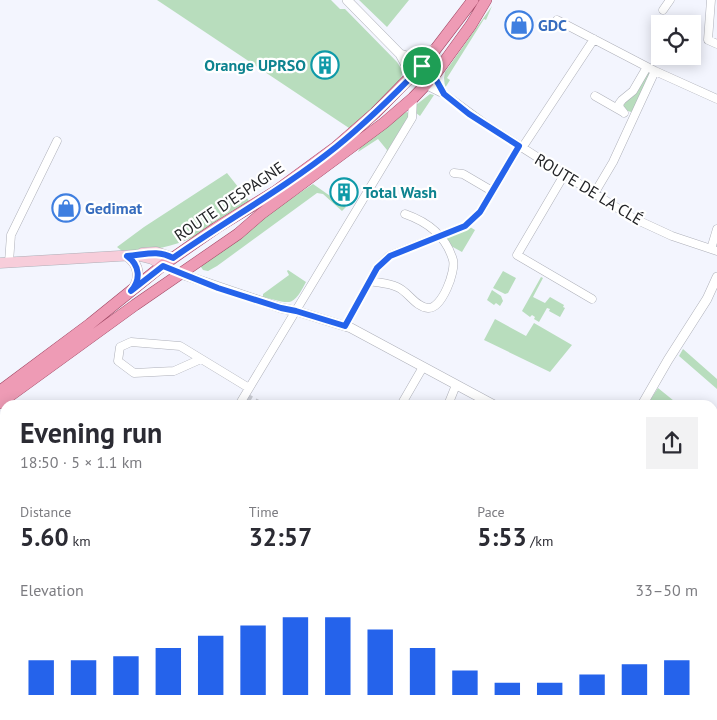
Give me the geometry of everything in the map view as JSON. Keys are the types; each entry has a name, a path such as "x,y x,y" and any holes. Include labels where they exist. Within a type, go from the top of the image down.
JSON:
{"main road":[{"name":"ROUTE D'ESPAGNE","path":"0,390 173,258 276,190 336,147 375,113 416,66 441,43 473,0"},
{"name":"ROUTE D'ESPAGNE","path":"4,400 135,304 186,271 377,128 429,85 486,0"},
{"path":"132,256 145,252 156,252 173,258 186,271"},
{"path":"131,291 138,280 138,272 132,256"},
{"path":"5,263 132,256 152,259 163,266 186,271"}],"street":[{"path":"347,0 400,54 416,66 429,85"},
{"path":"663,10 670,0"},
{"path":"711,0 708,40 717,44"},
{"path":"557,20 647,67 717,99"},
{"path":"345,326 377,268 390,256 465,226 480,212 492,191 594,39"},
{"path":"400,54 406,65 416,66"},
{"path":"624,113 619,104 633,91 647,67"},
{"path":"594,194 613,162 655,70"},
{"name":"ROUTE DE LA CLÉ","path":"429,85 444,94"},
{"name":"ROUTE DE LA CLÉ","path":"429,85 444,94 469,114 594,194 653,228 714,250"},
{"path":"595,96 633,118"},
{"path":"242,400 412,118 413,98"},
{"path":"5,263 12,235 57,141"},
{"path":"454,173 463,174 492,191"},
{"path":"564,176 517,255 592,299"},
{"path":"370,281 398,287 419,305 429,308 436,306 440,302 452,275 454,262 434,228 416,217 405,214"},
{"path":"714,250 717,229"},
{"path":"186,271 213,286 345,326 484,400"},
{"path":"645,400 707,299 717,278"},
{"path":"201,359 174,372 134,373 118,360 120,347 130,342 180,346 249,388"},
{"path":"405,400 423,367"},
{"path":"450,400 456,386"}],"green space":[{"path":"157,0 331,0 340,9 345,9 397,62 402,71 399,80 402,82 352,130"},
{"path":"359,0 409,0 387,27"},
{"path":"492,6 486,20 484,19 447,78 450,80 445,88 445,72"},
{"path":"650,72 633,111 625,110 622,107 623,102"},
{"path":"430,94 434,95 420,116 416,113 416,105"},
{"path":"406,112 409,113 408,117 386,153 387,150 378,139 358,152 361,146"},
{"path":"227,173 250,202 235,213 205,231 175,244 141,251 122,251 117,247 144,227"},
{"path":"313,184 346,207 342,211 323,194 317,193 217,266 208,271 203,270 201,267 203,263 259,220"},
{"path":"470,227 475,230 462,252 451,246 450,248 446,238"},
{"path":"288,270 306,282 297,297 289,302 285,302 263,297 263,294 289,275"},
{"path":"503,271 516,278 508,293 505,294 493,288"},
{"path":"541,277 543,278 533,297 545,303 550,297 564,305 563,307 565,308 560,317 547,308 539,322 532,315 530,317 522,311"},
{"path":"492,290 501,296 503,301 500,306 496,303 494,305 487,300"},
{"path":"495,319 526,336 534,323 572,345 550,372 484,340"},
{"path":"683,349 717,379 717,389 679,356"},
{"path":"658,388 673,400 650,400"}],"tunnel":[{"path":"244,396 251,400"}],"place":[{"name":"GDC","path":"519,25"},
{"name":"Orange UPRSO","path":"325,65"},
{"name":"Total Wash","path":"344,192"},
{"name":"Gedimat","path":"66,208"}],"route":[{"path":"422,66 434,76 444,94 469,114 519,146 480,212 465,226 399,252 382,262 345,326 218,288 163,266 131,291 138,280 138,272 136,264 127,256 150,252 168,255 173,258 276,190 336,147 375,113 422,66"}]}
